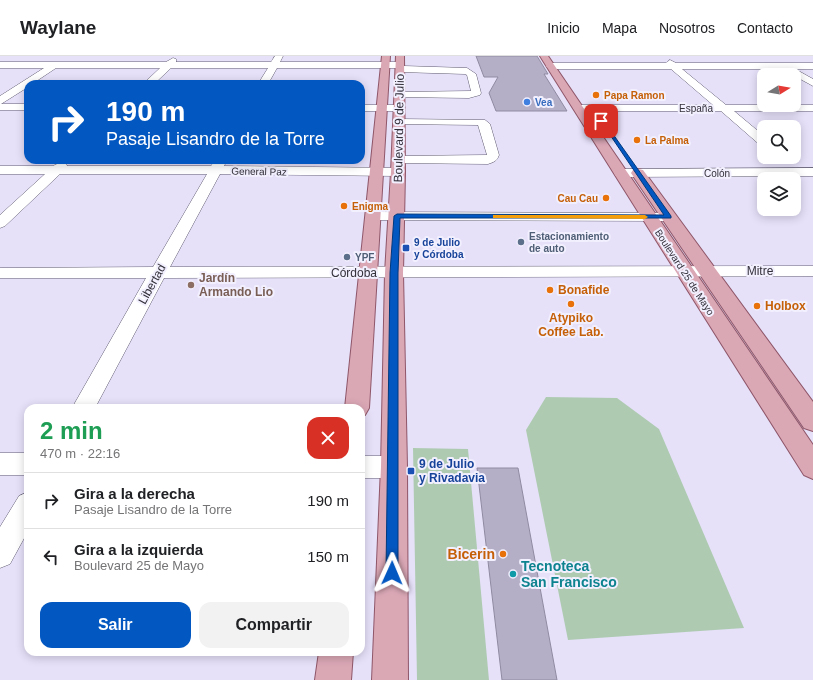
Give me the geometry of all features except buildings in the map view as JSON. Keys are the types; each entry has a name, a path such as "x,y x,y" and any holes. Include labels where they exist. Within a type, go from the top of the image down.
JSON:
{"main road":[{"name":"Boulevard 9 de Julio","path":"386,60 376,172 394,273 394,466 390,680"},
{"name":"Boulevard 25 de Mayo","path":"553,61 629,169 659,217 685,271 810,458"},
{"name":"Boulevard 9 de Julio","path":"357,404 368,273 398,166 400,63"},
{"name":"Boulevard 25 de Mayo","path":"585,108 601,121"},
{"name":"Boulevard 25 de Mayo","path":"659,217 707,271 813,422"},
{"path":"333,680 336,656"}],"street":[{"path":"32,80 69,56"},
{"path":"152,80 178,56"},
{"path":"265,80 279,56"},
{"path":"662,56 757,136"},
{"path":"767,56 813,84"},
{"path":"0,65 274,65 386,60 464,70 471,74 476,91 476,93 469,95 399,95"},
{"path":"553,61 674,66 813,66"},
{"path":"0,101 24,85"},
{"path":"0,107 24,107"},
{"path":"365,108 399,108"},
{"name":"España","path":"585,108 813,108"},
{"name":"General Paz","path":"0,170 56,170 218,165 376,172 398,166 488,160 492,158 493,155 484,124 478,122 399,122"},
{"path":"0,223 63,164"},
{"path":"794,164 807,172 813,182"},
{"name":"Libertad","path":"85,404 218,165"},
{"name":"Colón","path":"629,169 807,172"},
{"path":"385,216 659,217"},
{"name":"Córdoba","path":"0,272 394,273 707,271"},
{"name":"Mitre","path":"707,271 813,271"},
{"path":"0,464 24,464"},
{"path":"365,467 394,466"},
{"path":"0,554 24,512"}],"green space":[{"path":"546,397 617,398 659,429 744,628 568,640 526,430"},
{"path":"413,448 468,449 489,680 417,680"}],"slow traffic":[{"path":"496,217 645,217"}],"place":[{"name":"Papa Ramon","path":"596,95"},
{"name":"Vea","path":"527,102"},
{"name":"La Palma","path":"637,140"},
{"name":"Cau Cau","path":"606,198"},
{"name":"Enigma","path":"344,206"},
{"name":"Estacionamiento de auto","path":"521,242"},
{"name":"9 de Julio y Córdoba","path":"406,248"},
{"name":"YPF","path":"347,257"},
{"name":"Jardín Armando Lio","path":"191,285"},
{"name":"Bonafide","path":"550,290"},
{"name":"Atypiko Coffee Lab.","path":"571,304"},
{"name":"Holbox","path":"757,306"},
{"name":"9 de Julio y Rivadavia","path":"411,471"},
{"name":"Bicerin","path":"503,554"},
{"name":"Tecnoteca San Francisco","path":"513,574"}],"route":[{"path":"392,573 394,273 397,216 669,217 601,121"}]}
